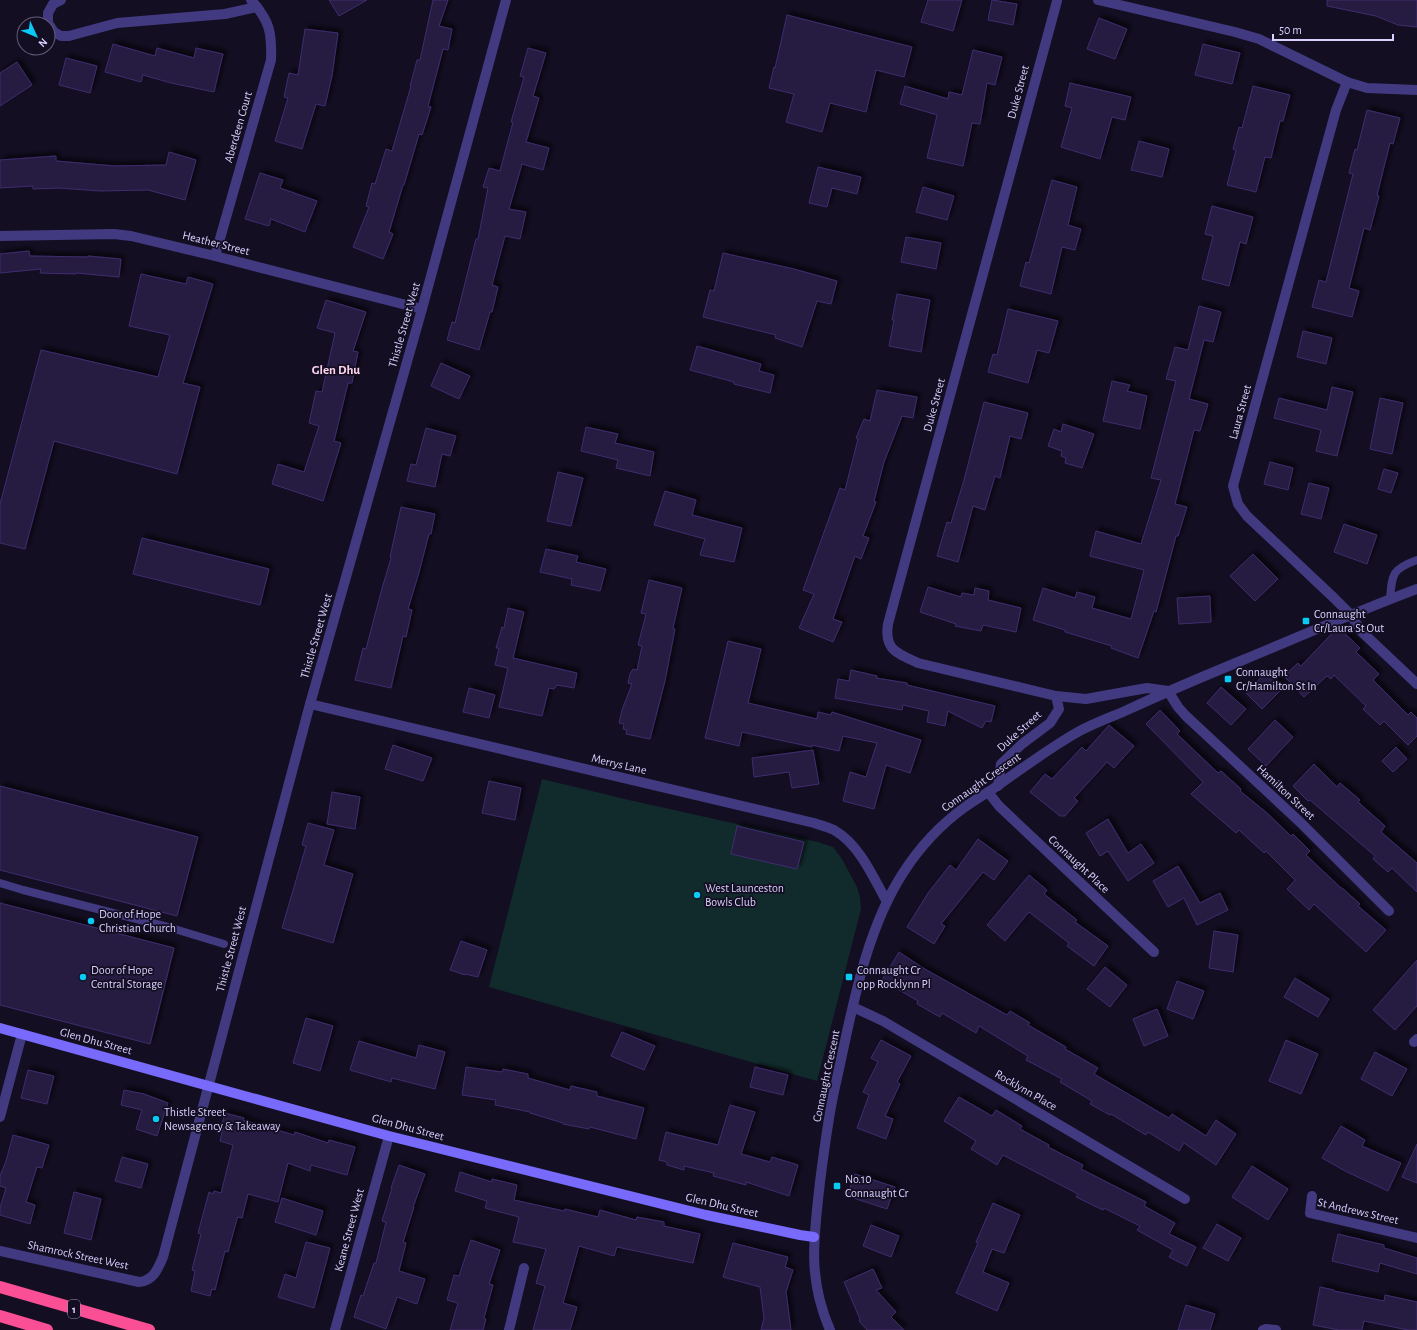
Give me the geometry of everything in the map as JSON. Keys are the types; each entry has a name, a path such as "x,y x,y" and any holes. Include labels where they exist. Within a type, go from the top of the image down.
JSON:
{"highway":[{"name":"1","path":"0,1287 149,1330"},
{"path":"0,1316 48,1330"}],"street":[{"name":"Aberdeen Court","path":"61,0 54,4 48,13 48,23 54,32 61,36 69,36 117,23 225,14 254,3 268,24 272,42 271,60 215,256"},
{"name":"Thistle Street West","path":"150,1278 156,1272 163,1257 310,704 422,310 506,0"},
{"name":"Duke Street","path":"1056,0 886,635 890,647 901,655 918,663 1056,696 1086,699 1148,688 1168,691"},
{"path":"1098,0 1259,39 1347,82 1368,88 1417,90"},
{"name":"Laura Street","path":"1347,82 1336,110 1233,486 1238,504 1248,516 1350,614 1362,632 1417,684"},
{"name":"Heather Street","path":"0,236 114,234 131,236 215,256 422,310"},
{"name":"Connaught Crescent","path":"830,1330 820,1303 816,1285 814,1237 832,1101 869,946 887,902 919,849 963,808 998,786 1055,746 1079,732 1168,691 1350,614 1417,589"},
{"name":"Hamilton Street","path":"1168,691 1178,707 1186,716 1300,822 1389,911"},
{"name":"Duke Street","path":"998,786 1001,764 1022,744 1050,723 1059,709 1056,696"},
{"name":"Merrys Lane","path":"310,704 814,823 833,829 846,838 857,851 887,902"},
{"name":"Connaught Place","path":"988,792 999,806 1154,952"},
{"name":"Rocklynn Place","path":"854,1007 883,1021 1185,1199"},
{"name":"Glen Dhu Street","path":"0,1028 389,1136 699,1214 814,1237"},
{"path":"0,1118 22,1034"},
{"name":"Keane Street West","path":"335,1330 389,1136"},
{"name":"St Andrews Street","path":"1312,1196 1310,1213 1417,1238"},
{"name":"Shamrock Street West","path":"0,1251 139,1282 150,1278"},
{"path":"509,1330 524,1268"},
{"path":"1263,1330 1276,1330"}],"lane":[{"path":"1390,599 1394,574 1401,566 1417,560"},
{"path":"0,883 168,927 224,944"}],"green space":[{"path":"542,779 818,842 833,847 842,859 857,887 861,909 817,1081 489,987"}],"building":[{"path":"329,0 367,0 339,16"},
{"path":"433,0 448,0 439,26 452,29 448,50 443,49 428,106 431,107 422,135 419,134 389,232 393,234 383,259 353,247 369,207 366,206 372,183 375,184 386,149 392,151 417,60 420,60"},
{"path":"928,0 962,0 953,31 921,22"},
{"path":"992,0 1017,4 1013,25 988,20"},
{"path":"1327,0 1417,0 1417,27 1398,25 1376,16 1327,6"},
{"path":"787,15 912,47 904,77 876,70 866,112 830,103 822,132 786,122 794,94 769,88"},
{"path":"1099,18 1127,29 1115,59 1087,49"},
{"path":"305,29 338,33 332,76 325,106 316,104 302,149 275,141 288,98 284,97 289,73 298,75"},
{"path":"113,44 155,56 157,48 194,58 196,48 223,54 214,92 171,83 143,75 141,82 105,72"},
{"path":"1203,44 1240,53 1232,84 1195,75"},
{"path":"528,48 546,53 533,96 539,98 526,142 549,148 543,170 522,164 509,209 526,212 520,239 505,236 492,285 498,287 492,312 490,312 479,350 447,340 452,322 455,323 476,239 478,239 488,188 483,187 489,168 500,171 513,122 511,122 524,77 520,76"},
{"path":"973,50 1002,57 995,85 987,83 980,124 972,123 963,166 927,158 937,115 900,104 905,86 948,99 949,92 962,95"},
{"path":"66,58 97,66 90,93 59,85"},
{"path":"17,62 32,85 0,106 0,73"},
{"path":"1070,83 1131,97 1125,120 1112,117 1100,159 1061,147 1072,108 1065,106"},
{"path":"1253,86 1290,95 1283,121 1280,121 1271,158 1265,157 1256,192 1227,185 1236,150 1233,149 1239,127 1242,128"},
{"path":"1367,110 1400,118 1393,144 1390,143 1370,230 1364,228 1349,288 1359,291 1352,317 1312,307 1319,280 1326,282 1353,174 1349,173 1355,149 1357,150"},
{"path":"1139,141 1169,149 1162,177 1131,170"},
{"path":"169,152 196,160 185,200 148,190 100,191 59,188 33,189 33,186 0,188 0,160 56,156 56,161 115,166 166,165"},
{"path":"818,167 861,177 857,194 832,188 827,207 809,203"},
{"path":"260,173 283,180 280,188 317,201 305,232 271,219 269,226 245,219"},
{"path":"1052,180 1077,187 1068,225 1081,229 1075,250 1062,247 1051,294 1020,286 1026,262 1029,263"},
{"path":"923,187 954,196 947,220 916,212"},
{"path":"1212,206 1253,217 1246,244 1240,242 1229,286 1202,279 1213,236 1205,234"},
{"path":"906,237 941,243 936,269 901,262"},
{"path":"29,251 30,256 88,256 121,259 119,277 76,273 40,273 41,269 0,273 0,254"},
{"path":"723,253 794,269 837,281 831,304 817,301 802,347 775,338 776,335 703,317 710,290 714,291"},
{"path":"141,274 186,284 188,277 213,284 183,383 200,387 177,474 54,441 25,549 0,543 0,504 41,350 158,377 170,335 129,326"},
{"path":"897,294 930,300 921,352 889,346"},
{"path":"326,300 366,312 353,351 358,352 352,383 348,383 334,441 341,443 323,501 272,484 278,464 304,472 319,426 309,423 316,391 322,392 335,333 317,328"},
{"path":"1199,306 1221,312 1213,342 1204,340 1189,399 1208,404 1200,431 1194,430 1175,504 1187,507 1178,536 1176,536 1156,612 1154,611 1138,658 1111,648 1112,646 1065,632 1065,630 1033,620 1043,588 1075,598 1077,592 1095,597 1092,608 1131,619 1144,570 1090,556 1096,531 1141,544 1161,480 1151,478 1176,381 1166,379 1175,347 1188,350"},
{"path":"1008,309 1058,321 1049,353 1037,350 1028,383 988,372 993,354 997,355"},
{"path":"1303,331 1332,338 1326,364 1297,357"},
{"path":"697,346 761,364 759,371 774,375 770,393 734,384 734,382 690,370"},
{"path":"441,363 470,376 459,399 431,386"},
{"path":"1112,381 1130,385 1127,391 1147,396 1140,429 1103,421"},
{"path":"1332,387 1353,392 1337,456 1316,451 1321,430 1274,418 1279,398 1327,410"},
{"path":"877,390 917,397 913,418 902,416 884,462 874,501 876,502 863,536 869,538 861,559 855,556 833,619 842,622 833,642 799,628 814,594 803,590 840,488 845,490 858,439 856,438 864,419 870,421"},
{"path":"1380,398 1403,403 1392,454 1370,449"},
{"path":"984,402 1028,413 1021,439 1010,436 1000,478 995,476 985,510 973,506 958,562 937,556 947,522 951,523 964,480"},
{"path":"1063,424 1094,434 1082,468 1065,463 1066,458 1061,456 1062,451 1048,446 1054,429 1061,432"},
{"path":"586,427 618,434 615,443 654,452 650,476 616,468 618,460 581,451"},
{"path":"426,428 456,436 450,456 442,454 435,487 407,481 411,464 416,465"},
{"path":"1270,462 1293,468 1288,490 1264,484"},
{"path":"1384,469 1398,473 1391,493 1378,489"},
{"path":"558,472 583,478 571,526 547,521"},
{"path":"1309,483 1329,488 1321,519 1301,514"},
{"path":"665,491 696,500 692,515 742,528 734,562 700,555 705,539 654,525"},
{"path":"401,507 435,514 431,534 429,534 408,609 412,610 406,637 403,636 391,688 355,680 363,648 366,649 391,558"},
{"path":"1344,524 1377,535 1367,564 1334,552"},
{"path":"142,538 269,569 260,605 133,574"},
{"path":"546,549 578,556 576,562 606,569 600,591 571,585 572,579 540,572"},
{"path":"1253,554 1278,579 1255,601 1230,576"},
{"path":"649,580 682,588 673,628 675,629 665,681 650,739 626,734 627,730 623,729 624,724 619,723 622,710 632,684 628,683 630,674 633,669 637,670 642,646 638,645 646,614 641,613"},
{"path":"928,587 961,597 962,593 974,595 975,588 989,591 988,600 1021,608 1016,632 983,625 981,631 955,626 956,624 920,612"},
{"path":"1210,596 1211,622 1179,624 1177,598"},
{"path":"508,608 524,612 513,658 577,673 574,688 557,685 554,689 549,688 542,716 499,707 508,668 495,665 499,648 496,648 502,627 504,628"},
{"path":"1338,627 1360,648 1356,652 1379,674 1373,680 1408,715 1411,712 1417,718 1417,736 1408,745 1384,721 1380,725 1363,709 1366,706 1334,675 1331,679 1327,676 1304,697 1284,676 1298,663 1301,666"},
{"path":"728,641 761,649 748,703 817,719 818,712 831,715 832,712 921,740 910,773 886,765 874,809 843,801 850,772 866,777 877,743 843,736 839,751 812,745 812,747 742,732 739,746 705,738"},
{"path":"851,670 877,676 876,678 907,683 907,685 995,706 991,722 986,721 982,728 948,711 945,726 927,722 929,711 903,705 902,710 835,698 838,679 849,681"},
{"path":"1267,671 1284,687 1262,709 1246,693"},
{"path":"1221,687 1246,709 1231,725 1207,703"},
{"path":"469,688 495,695 489,718 463,712"},
{"path":"1160,710 1180,731 1177,734 1218,773 1221,771 1241,789 1240,791 1267,813 1291,836 1293,834 1310,851 1306,855 1360,904 1358,906 1386,930 1366,952 1314,904 1309,910 1287,889 1295,880 1266,851 1264,853 1239,830 1236,833 1191,794 1203,782 1146,724"},
{"path":"1275,720 1293,737 1266,766 1248,749"},
{"path":"1109,725 1134,746 1114,768 1107,762 1074,798 1078,801 1065,816 1060,816 1030,792 1045,774 1052,779 1082,747 1086,751"},
{"path":"393,745 432,758 423,781 385,769"},
{"path":"1396,747 1407,759 1393,772 1382,761"},
{"path":"813,750 819,784 792,788 789,772 754,777 752,758"},
{"path":"1314,764 1337,787 1340,783 1360,800 1358,802 1385,826 1381,832 1417,863 1417,892 1392,868 1388,872 1373,859 1375,856 1310,800 1308,801 1293,786"},
{"path":"489,781 521,788 515,820 482,813"},
{"path":"0,786 198,837 177,916 0,870"},
{"path":"332,792 360,797 355,829 327,824"},
{"path":"1108,819 1128,853 1141,844 1154,863 1128,881 1108,851 1100,856 1086,833"},
{"path":"308,823 334,830 324,865 353,874 333,943 282,928 306,846 302,845"},
{"path":"737,826 804,842 797,869 731,854"},
{"path":"978,839 1008,861 994,880 983,872 941,924 945,926 934,944 907,927 928,893 950,865 956,870"},
{"path":"1178,866 1200,903 1220,893 1228,910 1197,925 1184,898 1168,907 1153,881"},
{"path":"1029,875 1047,890 1044,894 1077,920 1075,922 1108,946 1094,966 1067,946 1069,943 1029,912 1005,941 987,925"},
{"name":"Door of Hope Central Storage","path":"0,903 174,948 150,1044 0,1005"},
{"path":"1214,931 1238,935 1233,972 1209,968"},
{"path":"461,941 487,950 478,977 465,975 450,970"},
{"path":"899,952 923,968 1007,1015 1010,1011 1030,1023 1028,1025 1098,1068 1094,1074 1169,1118 1172,1114 1206,1136 1216,1120 1236,1134 1216,1165 1184,1143 1179,1151 1148,1132 1146,1135 1111,1114 1110,1115 1090,1104 1092,1101 1060,1082 1062,1079 1026,1060 1028,1056 979,1026 976,1033 942,1013 940,1017 917,1004 918,1001 882,980"},
{"path":"1417,960 1417,1006 1395,1030 1373,1010"},
{"path":"1105,967 1127,985 1110,1007 1087,989"},
{"path":"1295,978 1329,999 1318,1017 1284,997"},
{"path":"1177,981 1204,991 1193,1019 1167,1009"},
{"path":"1157,1009 1168,1036 1144,1046 1133,1019"},
{"path":"306,1018 333,1026 320,1071 293,1063"},
{"path":"622,1032 655,1046 644,1070 611,1056"},
{"path":"881,1040 911,1056 897,1082 900,1084 885,1116 893,1119 886,1139 857,1128 869,1095 863,1092 878,1062 871,1058"},
{"path":"1286,1040 1318,1054 1301,1094 1269,1081"},
{"path":"359,1041 416,1058 419,1045 445,1052 435,1089 392,1078 391,1082 350,1070"},
{"path":"1375,1052 1407,1069 1392,1096 1361,1079"},
{"path":"466,1067 502,1072 503,1069 528,1074 528,1078 570,1090 571,1086 597,1092 597,1096 644,1108 636,1139 590,1127 589,1129 563,1124 530,1112 495,1105 496,1100 462,1095"},
{"path":"755,1067 788,1075 783,1095 750,1087"},
{"path":"28,1070 54,1076 47,1104 21,1098"},
{"path":"124,1090 144,1094 168,1103 157,1136 136,1129 142,1110 121,1105"},
{"path":"959,1097 992,1116 996,1110 1022,1126 1020,1129 1049,1145 1048,1147 1083,1165 1081,1169 1146,1202 1144,1206 1175,1223 1169,1234 1196,1247 1187,1266 1169,1257 1173,1250 1137,1230 1140,1226 1104,1208 1103,1210 1076,1197 1078,1194 1003,1155 997,1165 971,1149 976,1141 944,1121"},
{"path":"730,1105 755,1112 741,1154 770,1162 772,1157 798,1165 789,1196 746,1182 746,1185 713,1176 714,1173 684,1166 684,1170 667,1165 667,1162 659,1160 666,1132 718,1145"},
{"path":"225,1113 244,1118 243,1120 294,1135 295,1132 328,1143 329,1140 355,1147 347,1175 311,1165 310,1171 288,1163 278,1202 248,1194 242,1218 238,1217 237,1219 228,1252 225,1251 215,1290 212,1289 210,1296 191,1291 195,1271 192,1270 201,1234 198,1233 209,1192 213,1194 214,1191 221,1193 233,1145 220,1141 223,1128 221,1128"},
{"path":"1341,1126 1365,1140 1362,1146 1401,1163 1388,1191 1347,1172 1322,1158"},
{"path":"13,1135 49,1145 42,1168 37,1167 26,1202 35,1205 30,1224 0,1215 0,1208 6,1188 0,1186 0,1176"},
{"path":"1417,1144 1417,1183 1402,1177"},
{"path":"122,1157 148,1164 141,1188 115,1181"},
{"path":"399,1165 425,1174 413,1207 403,1242 406,1243 399,1271 425,1279 417,1304 397,1297 386,1329 354,1317 374,1263 376,1263 386,1222 382,1221"},
{"path":"1252,1166 1288,1189 1268,1220 1232,1197"},
{"path":"460,1172 492,1182 492,1179 517,1185 514,1200 564,1211 565,1209 598,1217 600,1210 636,1220 637,1217 664,1222 664,1226 700,1234 693,1263 617,1247 614,1256 579,1246 563,1303 577,1307 570,1330 533,1330 545,1286 536,1283 546,1249 513,1242 519,1217 485,1208 487,1201 455,1191"},
{"path":"855,1174 895,1187 887,1209 847,1196"},
{"path":"74,1192 101,1199 91,1240 64,1233"},
{"path":"282,1198 323,1211 316,1235 275,1222"},
{"path":"993,1203 1020,1215 1004,1253 992,1249 983,1272 1009,1283 997,1311 956,1293 978,1243 976,1242"},
{"path":"1217,1224 1241,1238 1228,1261 1203,1248"},
{"path":"871,1225 899,1236 891,1257 863,1246"},
{"path":"1338,1234 1384,1245 1384,1248 1417,1258 1417,1274 1380,1263 1378,1272 1332,1261"},
{"path":"471,1240 500,1250 489,1284 493,1285 484,1318 486,1319 483,1330 450,1330 458,1303 447,1300 454,1275 459,1276"},
{"path":"306,1242 330,1248 314,1308 278,1297 285,1274 296,1278"},
{"path":"733,1243 788,1257 785,1267 793,1270 786,1292 791,1330 761,1330 764,1318 760,1287 723,1277"},
{"path":"873,1269 882,1288 876,1290 896,1312 891,1317 904,1330 867,1330 859,1321 860,1319 844,1282"},
{"path":"1320,1287 1384,1301 1385,1295 1417,1302 1417,1330 1408,1330 1364,1321 1362,1330 1339,1330 1313,1325"},
{"path":"1186,1305 1215,1314 1210,1330 1178,1330"}],"place":[{"name":"Connaught Cr/Laura St Out","path":"1306,621"},
{"name":"Connaught Cr/Hamilton St In","path":"1228,679"},
{"name":"West Launceston Bowls Club","path":"697,895"},
{"name":"Door of Hope Christian Church","path":"91,921"},
{"name":"Door of Hope Central Storage","path":"83,977"},
{"name":"Connaught Cr opp Rocklynn Pl","path":"849,977"},
{"name":"Thistle Street Newsagency & Takeaway","path":"156,1119"},
{"name":"No.10 Connaught Cr","path":"837,1186"}],"district":[{"name":"Glen Dhu","path":"336,370"}]}
